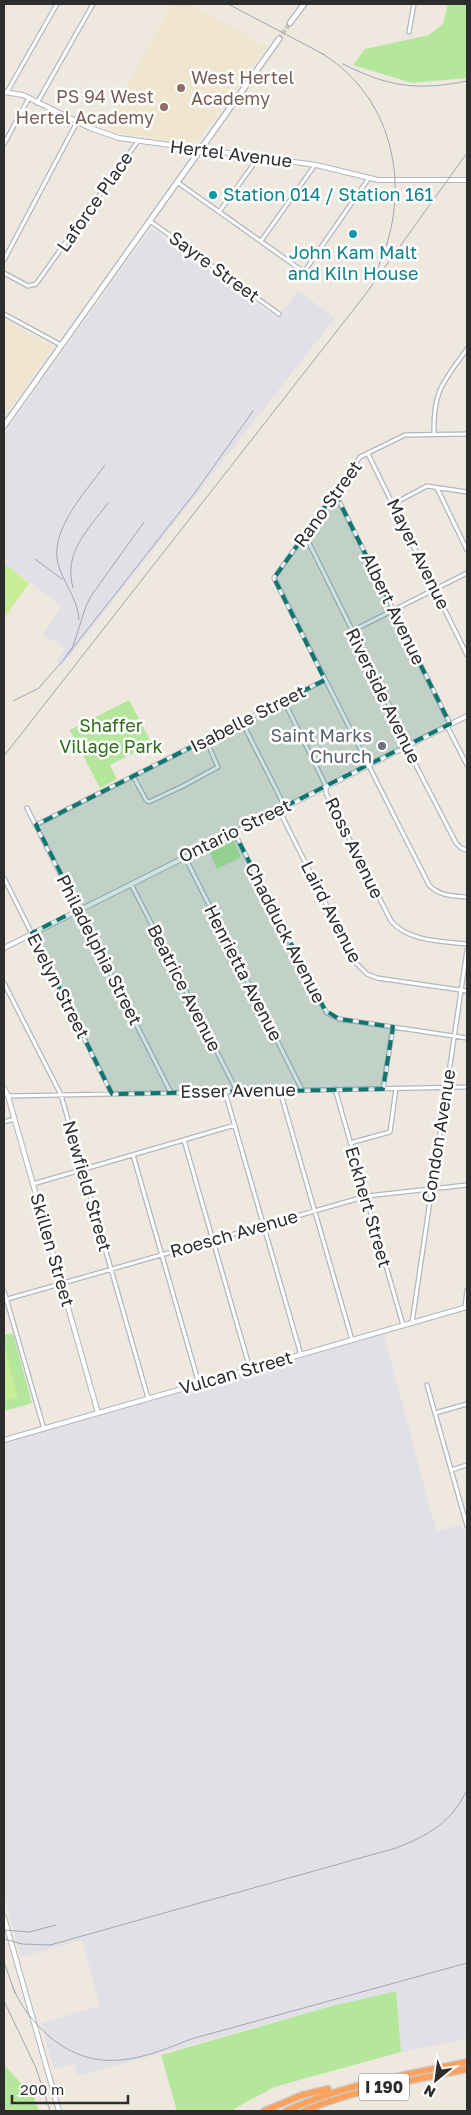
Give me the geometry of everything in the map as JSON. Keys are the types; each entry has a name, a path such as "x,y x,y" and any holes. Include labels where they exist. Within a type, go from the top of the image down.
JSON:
{"highway":[{"name":"I 190","path":"286,2111 325,2094 360,2084 467,2062"},
{"name":"I 190","path":"304,2111 325,2102 356,2093 467,2070"},
{"path":"264,2111 302,2095 360,2084"}],"main road":[{"path":"290,23 304,4"},
{"path":"4,426 279,39"}],"street":[{"path":"5,92 57,4"},
{"path":"38,102 93,4"},
{"path":"409,32 414,4"},
{"name":"Hertel Avenue","path":"5,92 29,98 104,134 138,142 316,165 369,178 393,181 467,180"},
{"path":"4,144 29,98"},
{"path":"4,260 77,122"},
{"name":"Laforce Place","path":"4,273 32,286 36,284 138,142"},
{"path":"219,212 258,158"},
{"path":"261,241 316,165"},
{"path":"177,182 304,272 369,178"},
{"name":"Sayre Street","path":"150,221 279,314"},
{"path":"4,314 61,345"},
{"path":"434,434 434,413 439,390 467,349"},
{"name":"Rano Street","path":"325,680 274,578 360,457 405,435 467,434"},
{"name":"Mayer Avenue","path":"368,454 467,654"},
{"path":"393,504 427,486 467,492"},
{"path":"437,488 467,550"},
{"name":"Albert Avenue","path":"335,493 467,765"},
{"name":"Riverside Avenue","path":"305,535 456,843 461,848 467,850"},
{"path":"352,631 467,573"},
{"path":"325,680 429,885 442,894 467,898"},
{"name":"Isabelle Street","path":"36,825 325,680"},
{"name":"Ross Avenue","path":"284,701 326,786 326,793 394,924 403,932 414,936 467,944"},
{"name":"Ontario Street","path":"4,948 467,716"},
{"path":"242,722 285,807"},
{"path":"133,776 147,801 151,802 218,767 206,740"},
{"name":"Philadelphia Street","path":"28,808 171,1093"},
{"name":"Laird Avenue","path":"279,810 355,962 362,970 377,978 467,991"},
{"name":"Chadduck Avenue","path":"234,832 324,1010 339,1019 467,1038"},
{"name":"Henrietta Avenue","path":"185,857 302,1090"},
{"name":"Evelyn Street","path":"4,878 112,1094"},
{"name":"Beatrice Avenue","path":"131,884 237,1092"},
{"name":"Condon Avenue","path":"412,1322 467,950"},
{"name":"Newfield Street","path":"4,983 61,1095 148,1398"},
{"path":"383,1089 393,1028"},
{"name":"Esser Avenue","path":"8,1096 467,1087"},
{"name":"Skillen Street","path":"4,1088 8,1096 98,1413"},
{"path":"350,1143 390,1132 396,1088"},
{"name":"Eckhert Street","path":"334,1089 403,1325"},
{"path":"280,1091 352,1340"},
{"path":"225,1092 301,1354"},
{"path":"4,1122 14,1119"},
{"path":"33,1184 235,1125"},
{"path":"184,1140 250,1369"},
{"path":"133,1155 199,1384"},
{"name":"Roesch Avenue","path":"5,1300 365,1196 467,1185"},
{"path":"466,1307 467,1290"},
{"path":"4,1291 5,1300 44,1429"},
{"name":"Vulcan Street","path":"4,1440 466,1307"},
{"path":"427,1385 467,1526"},
{"path":"435,1413 467,1404"},
{"path":"451,1470 467,1465"},
{"path":"4,1917 59,2111"}],"highlighted area":[{"path":"335,493 450,724 234,832 325,1010 339,1019 393,1027 383,1089 112,1094 32,933 79,909 36,825 325,680 274,578"}],"shaded area":[{"name":"West Hertel Academy","path":"172,4 190,4 267,47 194,144 104,129"},
{"path":"151,228 277,318 298,291 335,318 62,666 56,661 64,650 63,647 42,635 62,606 4,563 4,434"},
{"path":"4,320 53,347 4,416"},
{"path":"383,1331 436,1531 461,1525 464,1531 467,1531 467,2039 401,2052 395,1991 328,2007 78,2076 74,2064 54,2069 41,2023 100,2006 82,1940 21,1957 4,1897 4,1441"}],"green space":[{"path":"448,4 467,4 467,78 412,83 353,65 365,49 429,35 443,24"},
{"path":"4,563 29,583 6,616 4,615"},
{"name":"Shaffer Village Park","path":"129,700 152,744 110,765 117,779 100,788 70,730"},
{"path":"233,839 241,857 217,869 209,851"},
{"path":"13,1333 32,1403 4,1411 4,1335"},
{"path":"4,1343 18,1398 4,1401"},
{"path":"396,1991 401,2052 274,2087 230,2111 177,2111 161,2055 328,2007"},
{"path":"4,2065 34,2097 39,2111 4,2111"}],"tunnel":[{"path":"279,39 290,23"}],"railway":[{"path":"228,4 325,55"},
{"path":"321,53 347,72 367,96 382,122 391,151 395,182 394,213 387,244 375,273"},
{"path":"343,64 374,78 403,85 433,86 467,81"},
{"path":"4,756 365,295 467,153"},
{"path":"65,658 194,494 253,411"},
{"path":"79,620 74,601 60,570 57,556 58,542 69,514 105,465"},
{"path":"73,588 71,563 74,552 79,542 108,503"},
{"path":"13,701 39,688 65,658 73,646 91,596 144,522"},
{"path":"35,559 62,579"},
{"path":"4,1939 22,1944 50,1945 396,1848 429,1833 438,1826 454,1811 467,1790"},
{"path":"4,1930 29,1932 56,1925"},
{"path":"4,1962 15,1993"},
{"path":"13,1988 33,2020 50,2037 67,2049 101,2060 119,2060 154,2053 191,2039 467,1963"},
{"path":"4,2001 36,2068 50,2111"}],"place":[{"name":"West Hertel Academy","path":"181,88"},
{"name":"PS 94 West Hertel Academy","path":"164,107"},
{"name":"Station 014 / Station 161","path":"213,195"},
{"name":"John Kam Malt and Kiln House","path":"353,234"},
{"name":"Saint Marks Church","path":"382,746"}]}
